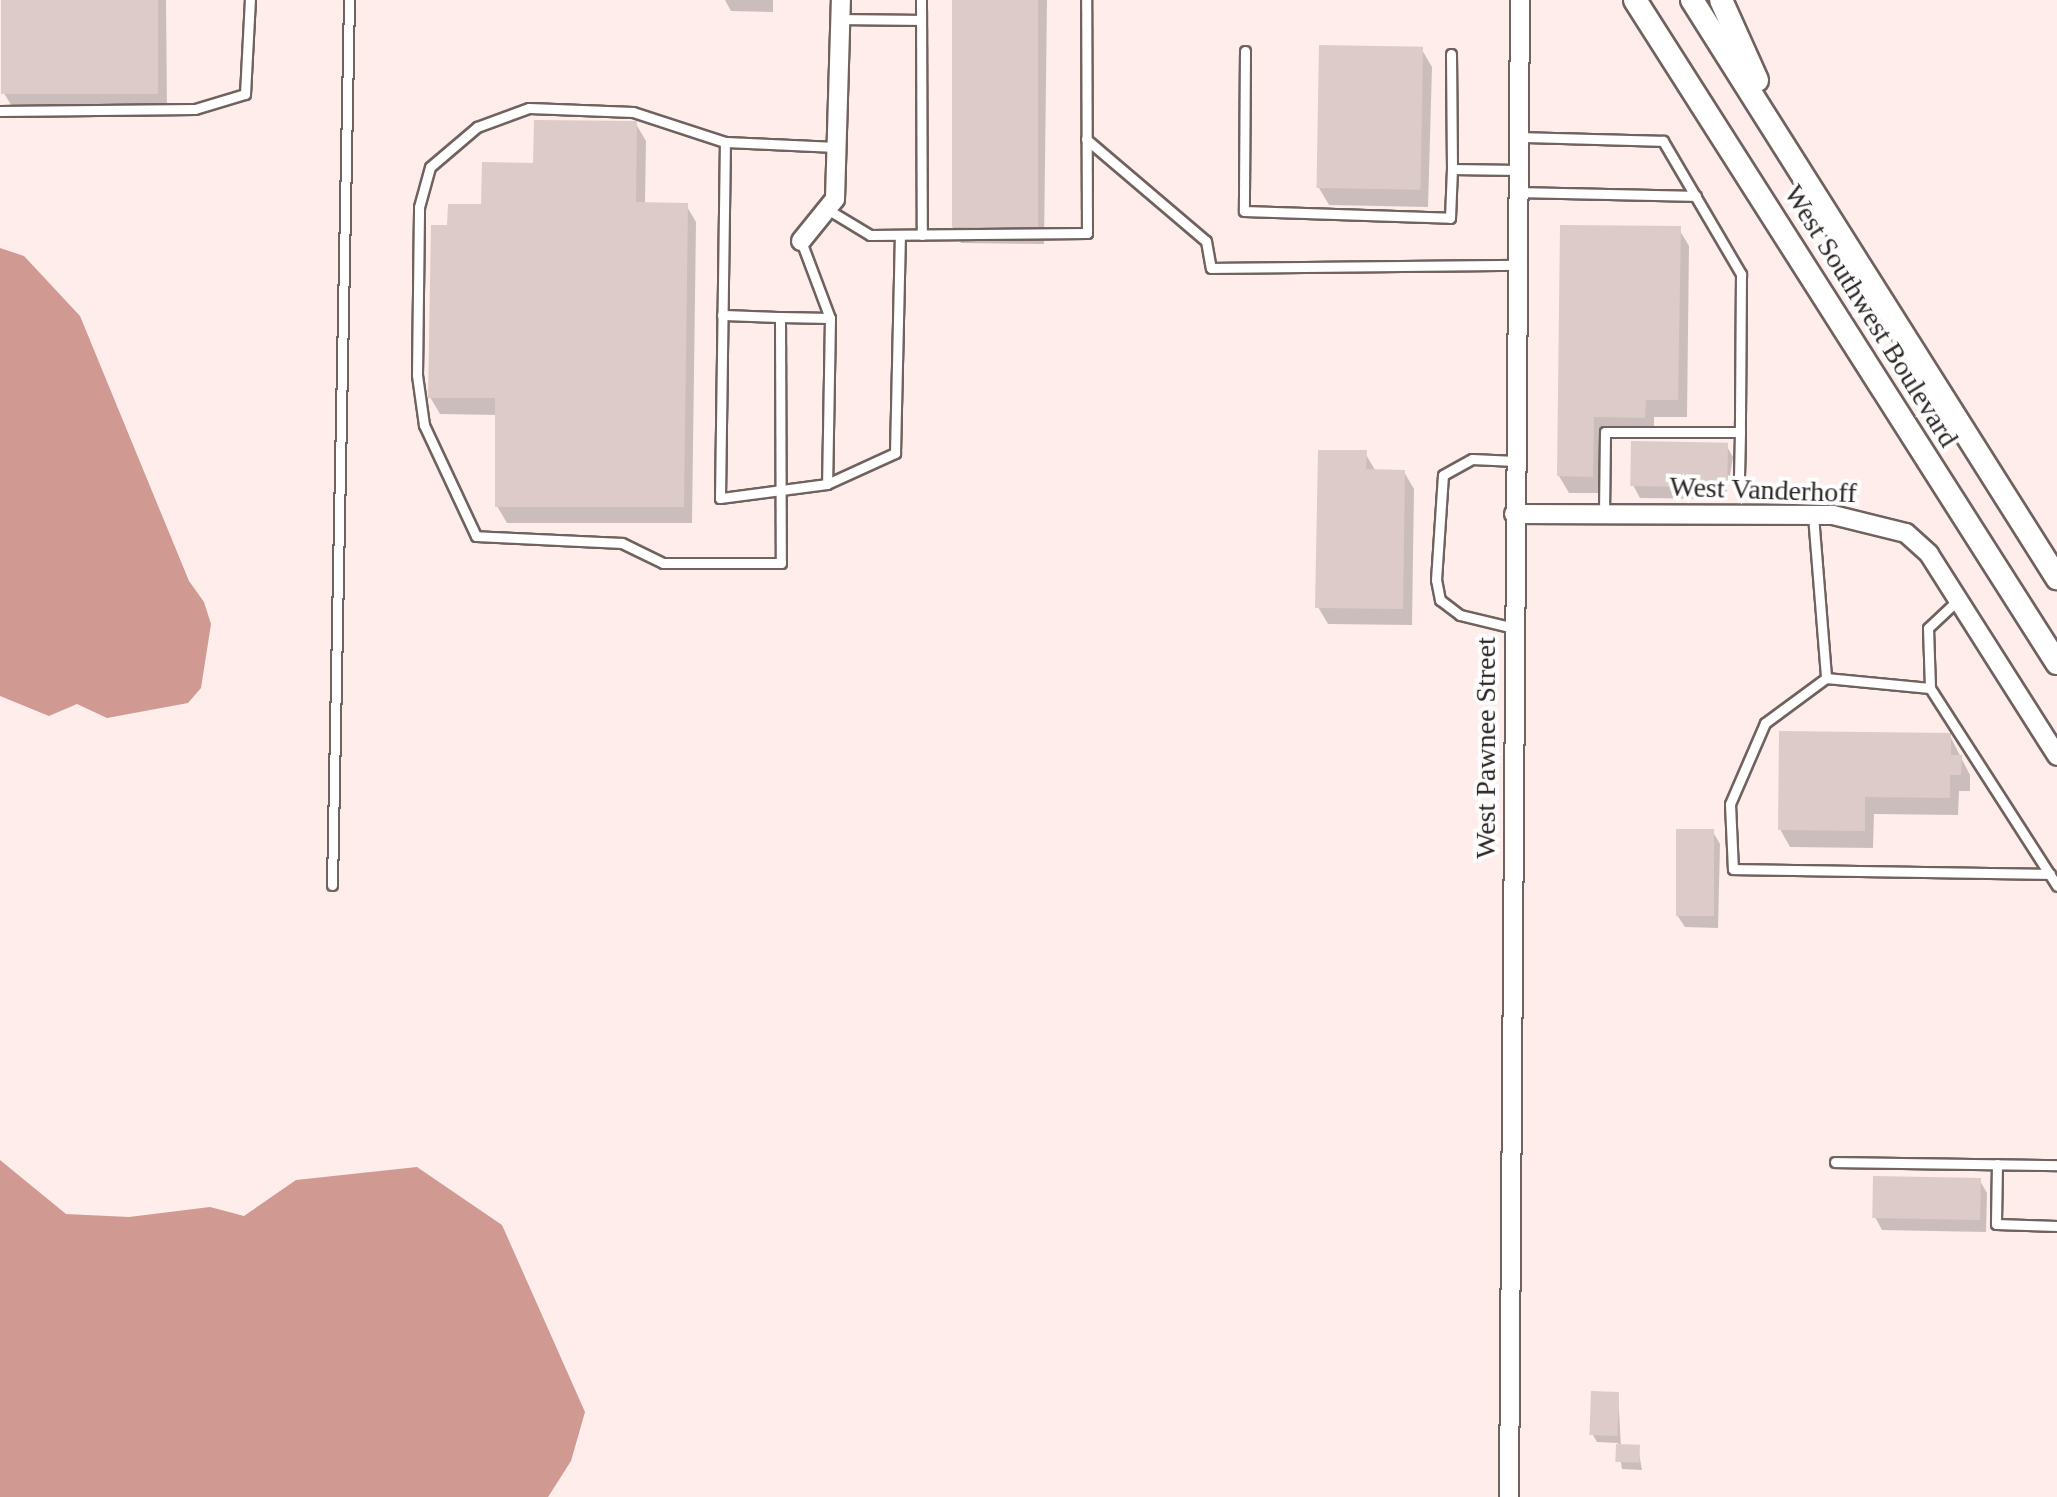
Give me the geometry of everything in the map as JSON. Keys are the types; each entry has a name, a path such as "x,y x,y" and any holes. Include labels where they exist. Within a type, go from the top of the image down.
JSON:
{"main road":[{"name":"West Southwest Boulevard","path":"1635,0 2057,663"},
{"name":"West Southwest Boulevard","path":"1692,0 2057,578"},
{"path":"1721,0 1788,152"}],"street":[{"name":"West Pawnee Street","path":"1510,1497 1520,0"},
{"path":"800,241 835,199 841,9"},
{"name":"West Vanderhoff","path":"1514,514 1856,517 1906,533 1959,599 2057,756"}],"lane":[{"path":"0,110 194,109 245,94 250,0"},
{"path":"332,885 349,0"},
{"path":"921,0 922,235"},
{"path":"827,209 870,235 1087,233 1086,0"},
{"path":"841,9 922,20"},
{"path":"1245,51 1244,211 1450,218 1450,54"},
{"path":"780,316 780,563 663,563 622,543 476,536 424,425 417,375 420,207 430,168 478,127 529,108 633,112 725,142 836,147"},
{"path":"1521,136 1663,141 1741,274 1740,477"},
{"path":"1086,139 1206,241 1211,268 1519,265"},
{"path":"725,142 720,498 779,494 827,484 895,453 900,235"},
{"path":"1452,169 1520,170"},
{"path":"1520,192 1696,196"},
{"path":"800,241 830,318 827,484"},
{"path":"722,315 830,318"},
{"path":"1604,514 1605,432 1740,432"},
{"path":"1514,628 1460,614 1440,600 1436,580 1443,476 1472,459 1515,461"},
{"path":"1812,515 1826,678"},
{"path":"1959,599 1928,628 1930,688 2057,886"},
{"path":"1930,688 1826,678 1764,722 1730,804 1732,869 2050,874"},
{"path":"1835,1162 2057,1165"},
{"path":"1998,1164 1996,1224 2057,1226"}],"shaded area":[{"path":"0,248 24,256 80,316 189,581 204,602 211,624 201,688 188,703 107,718 77,704 49,716 0,696"},
{"path":"0,1160 66,1214 129,1217 210,1207 244,1216 296,1180 417,1167 502,1225 585,1412 571,1461 548,1497 0,1497"}],"building":[{"path":"1,0 158,0 158,94 1,94"},
{"path":"952,0 1038,0 1038,227 952,227"},
{"path":"1319,45 1423,47 1420,190 1317,188"},
{"path":"534,120 637,121 636,202 688,203 684,507 495,507 495,398 428,398 431,225 447,225 448,204 481,204 482,162 533,163"},
{"path":"1560,225 1681,226 1678,400 1646,400 1645,418 1594,417 1593,477 1557,476"},
{"path":"1631,441 1728,443 1727,488 1630,486"},
{"path":"1318,450 1367,450 1366,469 1405,470 1403,609 1315,608"},
{"path":"1779,731 1951,733 1951,755 1962,755 1961,775 1950,775 1950,798 1865,797 1865,831 1778,830"},
{"path":"1676,829 1714,829 1714,916 1676,916"},
{"path":"1873,1176 1981,1178 1980,1220 1872,1218"},
{"path":"1591,1391 1619,1392 1617,1436 1589,1435"},
{"path":"1616,1444 1640,1445 1639,1463 1615,1462"}]}
